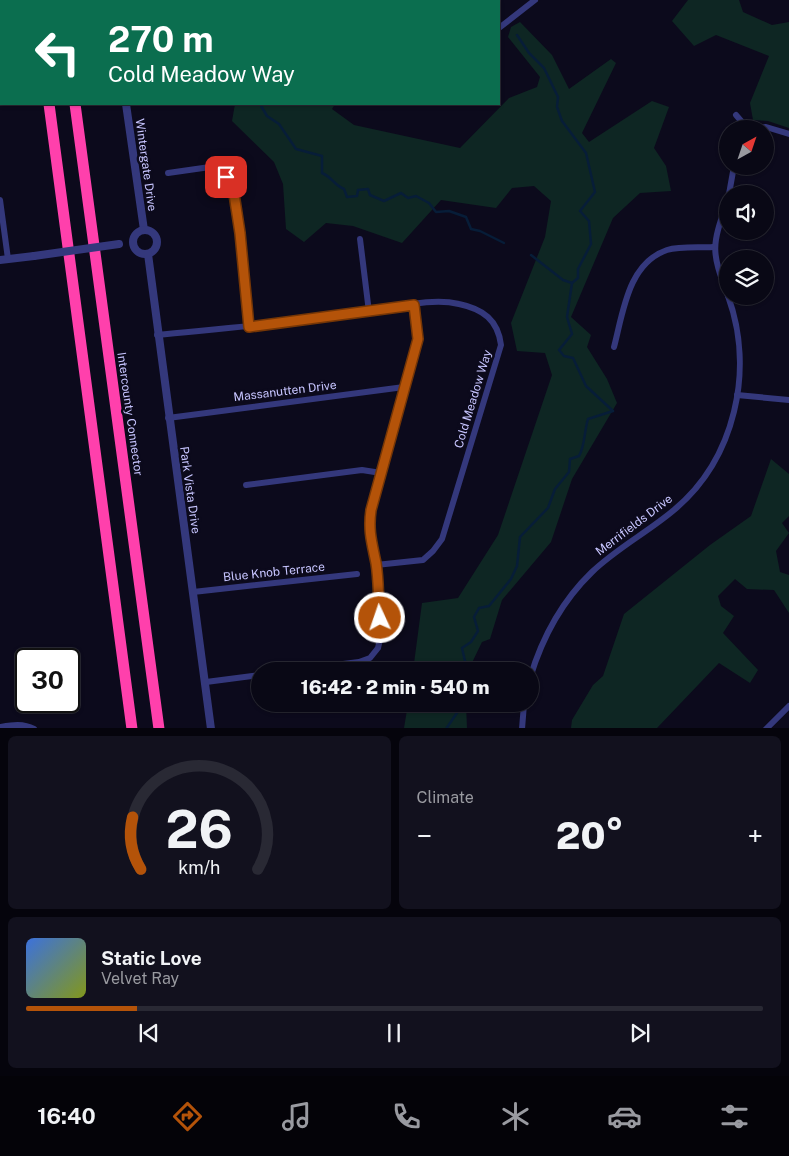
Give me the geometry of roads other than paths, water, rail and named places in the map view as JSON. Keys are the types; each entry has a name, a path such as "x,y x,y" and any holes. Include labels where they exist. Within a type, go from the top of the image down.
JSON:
{"highway":[{"path":"49,105 132,728"},
{"name":"Intercounty Connector","path":"75,105 159,728"}],"street":[{"path":"500,27 535,0"},
{"name":"Wintergate Drive","path":"126,105 144,230"},
{"path":"736,115 741,120"},
{"path":"774,129 789,134"},
{"path":"168,173 210,167 232,181 240,233 249,327"},
{"path":"0,200 8,258"},
{"path":"614,347 638,271 648,260 669,250 713,247 719,228"},
{"path":"144,230 152,232 158,242 155,250 148,254 142,254 135,249 133,242 137,233 144,230"},
{"path":"360,239 369,312"},
{"path":"0,260 133,242"},
{"name":"Merrifields Drive","path":"713,247 719,272"},
{"name":"Park Vista Drive","path":"148,254 168,418 212,728"},
{"name":"Cold Meadow Way","path":"158,335 249,327 438,302 459,304 483,311 493,321 499,331 501,344 442,539 423,560 376,565"},
{"path":"360,662 370,658 378,648 381,635 376,565 369,535 369,524 418,339 414,305"},
{"name":"Merrifields Drive","path":"535,662 554,620 575,590 614,553 675,510 700,484 724,446 733,418 740,365 736,329 730,305"},
{"name":"Massanutten Drive","path":"168,418 404,387"},
{"path":"737,395 789,400"},
{"path":"246,485 362,470 381,473"},
{"name":"Blue Knob Terrace","path":"193,592 357,574"},
{"path":"206,682 251,676"},
{"path":"766,728 789,706"},
{"path":"522,728 523,712"},
{"path":"0,727 14,724 27,725 34,728"}],"waterway":[{"path":"517,35 529,53 544,68 558,97 557,107 562,121 586,153 595,192 580,211 589,221 591,244 578,269 578,278 572,283"},
{"path":"261,105 267,116 279,124 296,149 322,156 322,173 344,189 347,197 357,196 358,190 368,189 370,195 384,201 401,193 408,198 416,196 429,203 436,212 449,211 466,217 471,229 480,231 504,243"},
{"path":"465,662 462,648 471,642 478,631 474,617 479,608 489,606 511,579 517,566 520,537 548,508 555,489 569,472 570,459 579,456 588,419 613,411 586,386 573,358 564,356 559,350 572,334 567,317 572,283 563,280 531,255"},
{"path":"447,728 458,712"}]}
